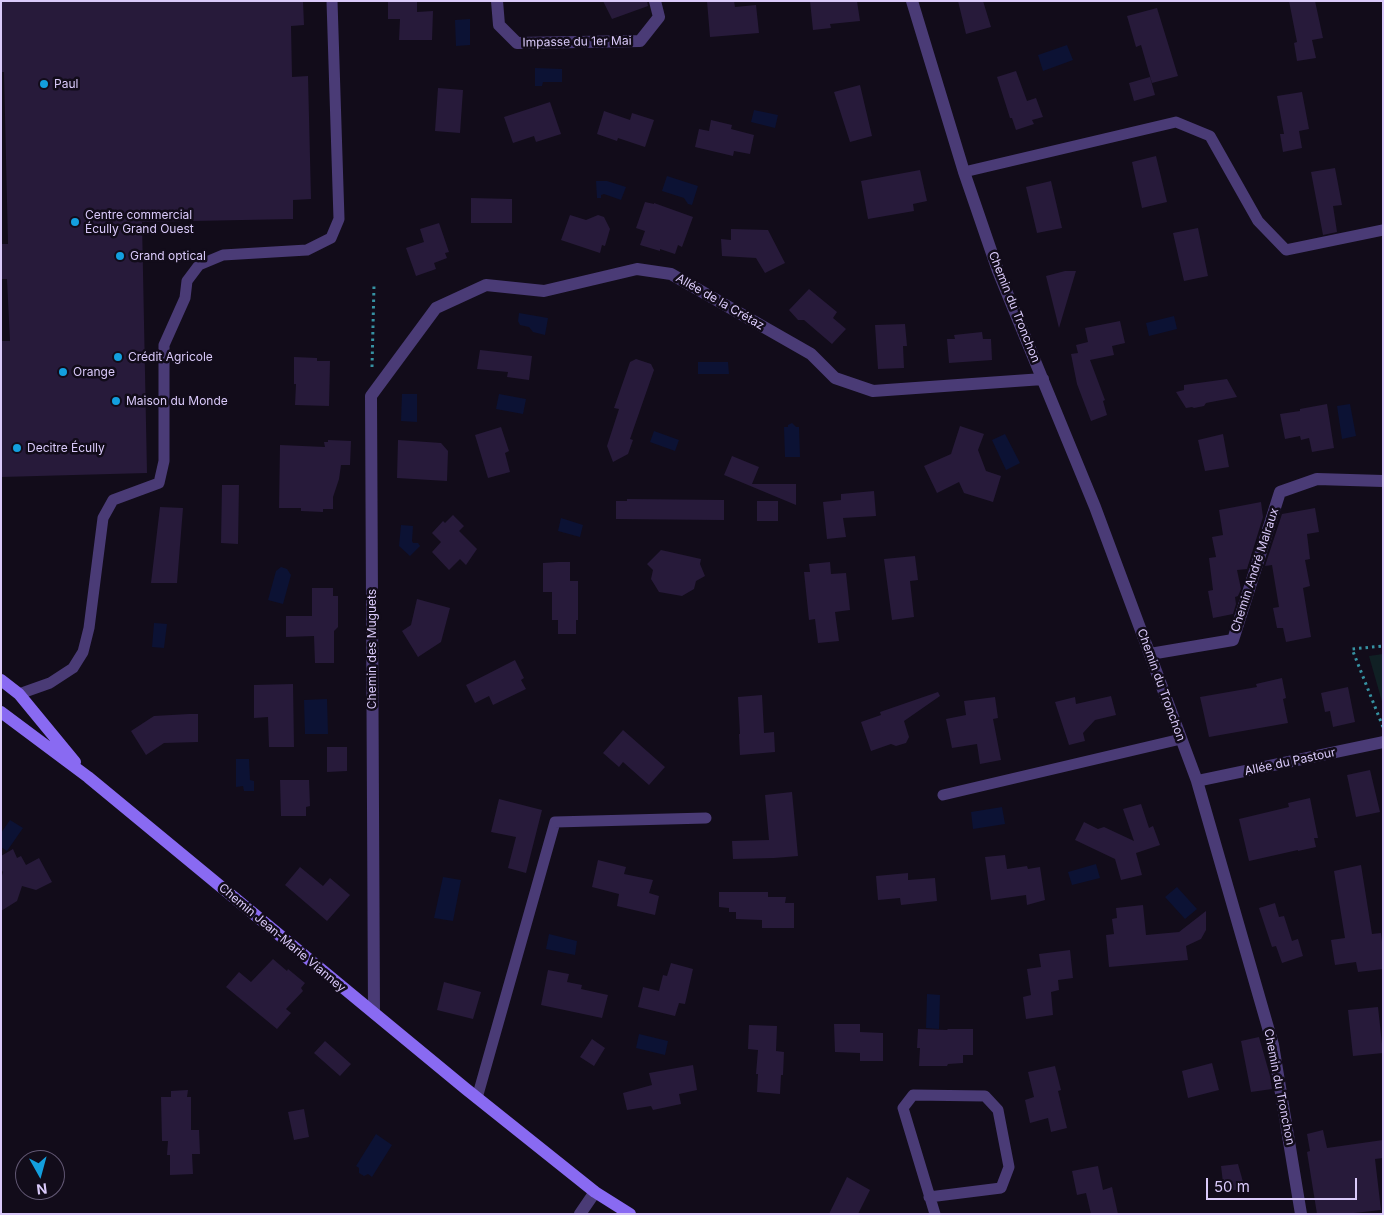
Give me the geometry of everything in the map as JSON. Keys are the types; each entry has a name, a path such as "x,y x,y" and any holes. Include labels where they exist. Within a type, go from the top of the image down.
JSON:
{"street":[{"name":"Impasse du 1er Mai","path":"498,1 499,25 517,44 640,41 659,17 655,1"},
{"name":"Chemin du Tronchon","path":"912,1 964,172 998,271 1095,507 1197,781 1273,1044 1301,1214"},
{"name":"Allée de la Crétaz","path":"371,396 436,308 486,285 544,292 638,268 671,274 811,354 835,378 873,391 1043,379"},
{"name":"Chemin des Muguets","path":"371,396 374,1013"},
{"name":"Chemin André Malraux","path":"1150,654 1233,640 1280,492 1317,479 1383,481"},
{"name":"Chemin Jean-Marie Vianney","path":"1,680 19,694 88,777"},
{"name":"Chemin Jean-Marie Vianney","path":"1,712 88,777 477,1098 595,1192 630,1214"},
{"name":"Allée du Pastour","path":"1197,781 1383,742"},
{"path":"580,1214 595,1192"}],"lane":[{"path":"19,694 50,684 74,668 83,652 89,628 103,518 113,500 159,482 164,461 164,345 185,298 187,281 199,265 223,255 307,250 331,238 339,219 332,1"},
{"path":"964,172 1176,122 1210,136 1258,221 1286,250 1383,230"},
{"path":"943,794 1181,739"},
{"path":"477,1098 555,822 706,818"},
{"path":"929,1197 1001,1188 1009,1167 998,1110 985,1096 913,1094 903,1108 929,1197 935,1214"}],"path":[{"path":"372,368 374,285"},
{"path":"1383,646 1352,649 1383,728"}],"shaded area":[{"path":"1383,654 1383,705 1369,656"}],"water":[{"path":"470,19 470,45 456,46 455,20"},
{"path":"1067,45 1073,60 1043,71 1038,55"},
{"path":"535,68 562,69 562,82 543,82 542,86 535,86"},
{"path":"754,110 778,115 775,128 751,122"},
{"path":"667,176 698,186 692,205 688,204 684,198 662,191"},
{"path":"596,181 607,181 626,187 621,200 604,194 601,195 601,198 597,198"},
{"path":"519,313 548,318 545,335 533,332 529,327 520,325 518,321"},
{"path":"1174,316 1177,329 1149,336 1146,323"},
{"path":"698,362 728,362 729,374 698,374"},
{"path":"402,394 417,394 417,422 401,421"},
{"path":"499,394 526,399 523,414 496,409"},
{"path":"1350,404 1356,436 1342,439 1337,406"},
{"path":"792,423 799,427 800,457 785,457 784,427 788,427"},
{"path":"654,431 679,440 675,451 650,442"},
{"path":"1005,434 1020,463 1006,470 992,440"},
{"path":"561,518 583,525 580,537 558,531"},
{"path":"401,525 413,526 412,541 420,546 410,556 399,546"},
{"path":"281,567 287,569 291,575 283,604 268,600 276,571"},
{"path":"154,623 167,624 164,648 152,647"},
{"path":"327,699 328,734 305,734 304,700"},
{"path":"236,759 249,759 250,780 254,781 254,791 244,791 243,786 236,787"},
{"path":"1002,807 1005,824 973,829 971,812"},
{"path":"10,820 23,828 7,851 1,847 1,833"},
{"path":"1096,864 1100,878 1072,885 1068,872"},
{"path":"443,877 461,880 453,921 434,918"},
{"path":"1177,887 1197,909 1185,919 1165,897"},
{"path":"549,934 577,941 575,955 546,949"},
{"path":"927,994 940,995 939,1029 926,1028"},
{"path":"639,1034 668,1041 665,1055 636,1048"},
{"path":"376,1134 392,1145 372,1177 368,1174 364,1176 359,1173 359,1168 356,1166"}],"building":[{"name":"Centre commercial Écully Grand Ouest","path":"1,1 303,1 304,25 291,26 292,77 308,76 311,199 293,200 293,219 142,222 147,473 1,477 1,341 10,341 7,279 1,279 1,244 8,244 4,72 1,72"},
{"path":"388,1 417,1 417,12 433,11 432,40 399,40 400,19 388,19"},
{"path":"603,1 647,1 648,6 612,19"},
{"path":"707,1 734,1 735,7 756,5 759,33 710,37"},
{"path":"810,1 857,1 860,21 830,24 831,28 813,30"},
{"path":"958,1 983,1 991,27 966,34"},
{"path":"1289,1 1315,1 1323,38 1312,40 1316,58 1297,61 1294,43 1297,42"},
{"path":"1157,8 1178,76 1152,83 1141,45 1136,47 1127,16"},
{"path":"1016,71 1027,101 1036,98 1043,117 1032,120 1034,124 1016,130 1012,118 1010,118 997,77"},
{"path":"1150,77 1155,95 1134,101 1129,83"},
{"path":"860,85 872,136 850,142 834,92"},
{"path":"438,88 463,90 460,133 435,131"},
{"path":"1302,92 1309,129 1299,131 1302,148 1283,152 1280,134 1284,134 1277,96"},
{"path":"550,102 561,134 536,142 534,136 513,143 504,117"},
{"path":"604,111 630,120 632,113 654,120 645,147 618,138 617,141 597,134"},
{"path":"711,120 732,125 731,129 754,135 750,154 734,151 733,156 695,147 699,129 709,131"},
{"path":"1156,156 1167,202 1142,208 1132,162"},
{"path":"1335,168 1342,205 1333,206 1337,232 1323,235 1311,172"},
{"path":"920,170 927,201 913,204 914,211 868,219 861,181"},
{"path":"1051,181 1062,228 1037,233 1026,187"},
{"path":"471,198 512,199 512,223 471,223"},
{"path":"645,202 654,203 693,217 682,247 678,245 675,254 640,245 645,231 636,228"},
{"path":"570,215 586,220 598,215 604,217 610,229 605,246 602,245 600,253 561,240"},
{"path":"439,223 449,252 445,253 447,258 434,263 436,269 416,276 406,248 424,242 420,229"},
{"path":"1198,228 1208,276 1184,281 1173,233"},
{"path":"731,229 768,230 785,263 765,273 756,258 722,256 721,239 731,240"},
{"path":"1065,271 1076,271 1059,328 1046,276"},
{"path":"809,289 837,312 833,318 846,329 832,344 804,320 798,320 789,310"},
{"path":"1120,321 1125,343 1112,346 1114,355 1090,360 1105,400 1103,401 1107,415 1091,421 1077,384 1071,354 1078,353 1076,345 1088,342 1085,328"},
{"path":"905,324 907,346 903,346 904,368 878,369 875,325"},
{"path":"982,332 983,339 991,339 992,360 949,363 947,339 955,339 954,335"},
{"path":"480,350 532,356 529,380 507,377 508,372 477,369"},
{"path":"294,357 317,358 317,361 330,361 329,406 295,405"},
{"path":"636,359 651,364 654,370 630,439 633,440 628,454 613,462 607,446 619,409 614,408 630,362"},
{"path":"1227,379 1237,397 1206,403 1204,406 1186,408 1176,392 1184,390 1184,385"},
{"path":"1327,404 1334,448 1312,452 1309,438 1301,440 1300,436 1285,439 1280,414"},
{"path":"960,426 984,434 978,450 986,471 1001,476 993,502 964,493 959,482 937,493 924,466 951,454"},
{"path":"501,427 509,451 505,453 510,472 488,478 475,435"},
{"path":"1223,434 1229,467 1205,471 1198,440"},
{"path":"328,440 351,441 350,465 341,465 333,497 333,509 323,509 323,512 301,511 301,508 279,508 280,445 325,447 324,442 328,442"},
{"path":"398,440 441,443 448,451 447,481 397,478"},
{"path":"732,456 759,467 752,484 796,484 796,505 724,475"},
{"path":"222,485 239,485 238,544 221,543"},
{"path":"874,491 876,516 843,518 846,537 827,539 823,502 841,500 841,494"},
{"path":"627,499 724,500 724,520 616,519 616,501 627,501"},
{"path":"757,501 778,501 778,521 757,521"},
{"path":"1261,502 1263,517 1247,569 1237,570 1241,589 1238,596 1235,597 1236,604 1233,614 1213,618 1208,591 1213,590 1209,558 1216,557 1212,537 1223,535 1219,510"},
{"path":"160,507 183,508 177,583 151,583"},
{"path":"1315,508 1319,532 1307,534 1310,559 1305,560 1310,586 1303,588 1311,637 1286,642 1283,628 1277,628 1273,608 1279,607 1272,565 1265,566 1282,514"},
{"path":"453,515 464,526 459,531 477,549 466,565 460,559 449,570 432,552 441,542 432,533 443,521 445,523"},
{"path":"661,550 701,559 700,564 705,576 696,581 694,589 682,596 659,592 651,579 653,570 647,564"},
{"path":"915,556 918,580 910,581 914,617 892,620 884,559"},
{"path":"570,562 570,581 578,581 576,634 558,634 558,620 552,620 552,592 543,592 543,563"},
{"path":"830,562 831,574 846,573 850,610 835,612 839,641 818,643 815,619 809,620 804,572 810,572 809,564"},
{"path":"312,588 333,588 333,596 338,596 338,627 334,631 334,663 315,663 314,636 286,637 286,616 312,616"},
{"path":"417,599 450,608 441,642 418,657 402,631 411,625"},
{"path":"515,660 524,678 521,680 526,689 493,705 489,696 475,703 466,685"},
{"path":"1282,678 1286,698 1283,699 1288,723 1209,737 1200,697 1257,687 1256,684"},
{"path":"293,684 294,747 269,747 268,717 254,718 254,685"},
{"path":"1348,687 1355,722 1333,727 1330,711 1325,712 1321,693"},
{"path":"938,692 940,696 904,721 909,737 906,743 896,746 891,744 871,751 861,722 881,715 880,712"},
{"path":"762,695 764,733 774,732 775,752 740,755 738,697"},
{"path":"1111,696 1116,715 1095,720 1083,733 1085,741 1069,745 1055,702 1075,697 1076,704"},
{"path":"995,697 998,718 993,719 1001,760 980,764 977,744 952,748 946,719 966,715 964,701"},
{"path":"198,714 198,742 164,743 146,755 131,731 154,716"},
{"path":"623,730 665,767 649,785 623,762 619,767 603,753"},
{"path":"327,747 347,747 347,771 327,772"},
{"path":"1370,770 1380,812 1356,817 1347,775"},
{"path":"280,780 309,780 310,806 306,807 306,816 281,816"},
{"path":"792,792 798,856 733,859 732,841 769,840 765,795"},
{"path":"1310,798 1318,838 1314,838 1316,847 1249,861 1239,819 1289,807 1288,803"},
{"path":"499,799 542,810 526,873 508,868 516,837 491,832"},
{"path":"1141,804 1149,828 1153,826 1160,845 1136,853 1142,875 1121,880 1115,859 1075,840 1084,822 1098,829 1104,827 1134,841 1123,809"},
{"path":"13,849 17,858 21,856 26,865 39,858 52,882 36,890 22,886 17,901 1,911 1,879 3,872 1,869 1,856"},
{"path":"1005,855 1007,869 1027,866 1028,869 1040,867 1045,900 1027,905 1026,895 991,900 985,857"},
{"path":"598,860 626,867 624,874 653,880 649,893 659,896 655,915 617,906 619,894 592,887"},
{"path":"1361,865 1372,934 1381,933 1383,969 1358,972 1356,962 1335,965 1331,940 1345,938 1334,871"},
{"path":"300,867 323,886 330,878 350,895 327,921 285,885"},
{"path":"908,873 908,880 935,878 937,901 901,905 900,898 878,900 876,876"},
{"path":"719,892 768,892 768,897 786,897 785,903 794,903 794,928 762,928 762,920 736,919 736,912 729,912 729,908 719,907"},
{"path":"1275,903 1279,917 1284,916 1292,941 1298,939 1303,956 1282,963 1276,946 1272,947 1259,908"},
{"path":"1143,905 1146,935 1179,932 1206,911 1206,930 1201,939 1186,946 1188,960 1109,967 1106,935 1114,934 1112,919 1117,918 1116,908"},
{"path":"1070,950 1073,978 1058,980 1059,990 1051,992 1053,1015 1026,1019 1023,997 1031,995 1027,969 1041,967 1039,954"},
{"path":"273,959 305,983 301,988 303,991 286,1009 291,1013 277,1029 226,987 239,972 251,982"},
{"path":"671,963 693,969 685,1004 679,1003 675,1016 638,1007 643,987 659,991 663,975 667,976"},
{"path":"548,970 569,974 567,982 582,985 581,989 608,995 602,1018 541,1005"},
{"path":"444,982 481,992 473,1019 437,1010"},
{"path":"1378,1007 1383,1053 1353,1056 1348,1010"},
{"path":"834,1024 860,1024 860,1032 883,1033 883,1061 860,1061 860,1053 835,1052"},
{"path":"749,1025 777,1026 776,1051 784,1052 780,1094 757,1092 758,1050 748,1049"},
{"path":"918,1029 973,1029 973,1055 963,1055 963,1063 948,1064 947,1066 919,1066 920,1048 917,1048"},
{"path":"1259,1037 1272,1089 1251,1092 1241,1041"},
{"path":"592,1039 605,1048 594,1066 580,1057"},
{"path":"325,1041 351,1064 340,1076 314,1053"},
{"path":"1212,1063 1219,1090 1188,1098 1182,1071"},
{"path":"693,1065 697,1090 679,1094 681,1104 653,1110 651,1106 627,1110 623,1093 652,1085 649,1073"},
{"path":"1055,1066 1061,1090 1058,1091 1067,1128 1051,1132 1048,1118 1030,1123 1025,1100 1034,1097 1028,1072"},
{"path":"188,1090 187,1097 191,1097 191,1130 199,1130 200,1154 192,1154 193,1174 170,1175 170,1155 167,1155 168,1141 162,1141 161,1097 171,1097 171,1091"},
{"path":"304,1109 309,1137 294,1140 288,1112"},
{"path":"1323,1130 1327,1148 1383,1140 1383,1158 1375,1159 1381,1210 1345,1214 1317,1214 1307,1152 1310,1151 1307,1134"},
{"path":"1238,1164 1245,1189 1224,1191 1221,1166"},
{"path":"1098,1166 1103,1190 1112,1187 1118,1214 1091,1214 1086,1193 1077,1195 1072,1171"},
{"path":"847,1177 870,1190 858,1214 829,1214"}],"place":[{"name":"Paul","path":"44,84"},
{"name":"Centre commercial Écully Grand Ouest","path":"75,222"},
{"name":"Grand optical","path":"120,256"},
{"name":"Crédit Agricole","path":"118,357"},
{"name":"Orange","path":"63,372"},
{"name":"Maison du Monde","path":"116,401"},
{"name":"Decitre Écully","path":"17,448"}]}
